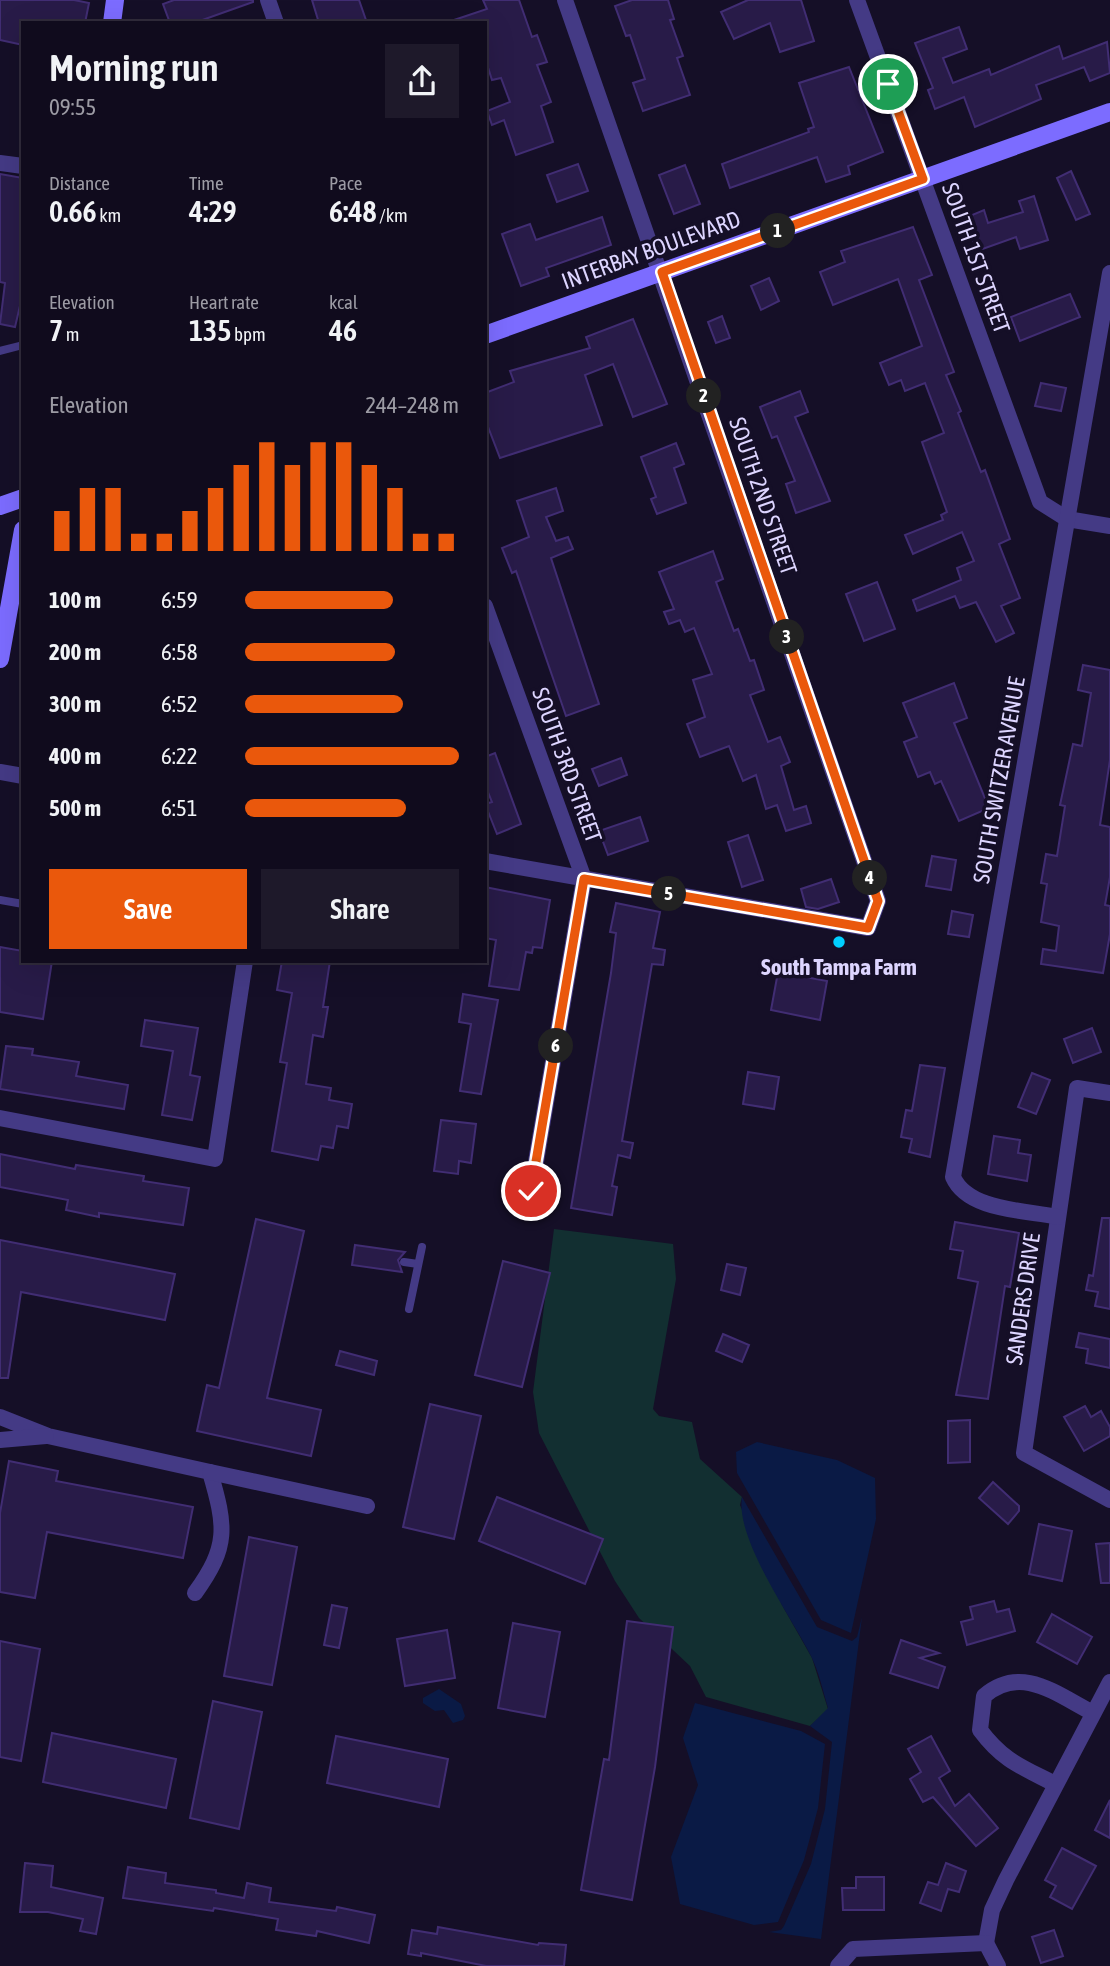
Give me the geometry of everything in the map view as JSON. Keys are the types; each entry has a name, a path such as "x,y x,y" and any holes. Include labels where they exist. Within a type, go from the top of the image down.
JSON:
{"street":[{"path":"111,21 116,0"},
{"path":"268,0 275,21"},
{"name":"SOUTH 2ND STREET","path":"565,0 662,272 878,901 868,928 584,879"},
{"name":"SOUTH 1ST STREET","path":"857,0 1040,502 1068,519"},
{"name":"INTERBAY BOULEVARD","path":"487,334 1110,112"},
{"path":"0,163 21,166"},
{"name":"SOUTH SWITZER AVENUE","path":"1058,1217 973,1200 959,1191 953,1177 1110,273"},
{"path":"0,506 21,499"},
{"path":"1068,519 1110,526"},
{"path":"0,659 4,613 21,540"},
{"name":"SOUTH 3RD STREET","path":"487,612 584,879 531,1191"},
{"path":"0,772 21,776"},
{"path":"487,861 584,879"},
{"path":"0,1118 215,1159 246,963"},
{"name":"SANDERS DRIVE","path":"1110,1093 1077,1088 1024,1453 1110,1500"},
{"path":"0,1417 48,1436 367,1506"},
{"path":"0,1440 48,1436"},
{"path":"195,1593 216,1564 223,1528 210,1472"},
{"path":"1055,1784 1003,1757 993,1747 980,1730 984,1696 999,1683 1023,1681 1041,1685 1093,1713"},
{"path":"998,1966 986,1942 992,1910 1110,1682"},
{"path":"838,1966 853,1949 986,1942"}],"lane":[{"path":"0,351 21,346"},
{"path":"0,900 21,904"},
{"path":"409,1309 422,1247"},
{"path":"404,1262 418,1264"}],"green space":[{"path":"554,1229 673,1244 676,1279 653,1409 659,1416 692,1422 700,1459 742,1497 740,1505 782,1605 812,1658 828,1709 810,1726 706,1697 690,1666 639,1618 615,1581 539,1433 533,1392"}],"water":[{"path":"757,1442 837,1460 875,1478 876,1519 851,1633 821,1620 737,1473 736,1452"},
{"path":"742,1497 817,1627 852,1641 857,1637 862,1617 821,1939 769,1932 781,1930 784,1926 811,1864 825,1809 832,1742 810,1726 828,1708 821,1682 811,1656 756,1556 742,1514"},
{"path":"439,1689 461,1704 465,1716 463,1720 453,1723 444,1710 435,1711 423,1703 423,1698"},
{"path":"695,1703 801,1731 825,1744 818,1808 804,1860 778,1922 754,1925 680,1904 671,1857 698,1785 683,1738"}],"building":[{"path":"0,0 74,0 89,3 85,21 21,21 21,45 0,40"},
{"path":"174,0 253,0 200,21 169,21 163,4"},
{"path":"312,0 359,0 366,21 318,21"},
{"path":"483,0 519,0 532,37 537,35 547,62 537,65 551,102 541,106 553,142 516,155 504,120 492,125 487,111 510,102 501,78 492,80 487,64 487,21 454,20 487,9"},
{"path":"632,0 668,0 674,19 670,20 683,56 677,58 690,95 643,111 633,83 645,79 630,35 626,36 615,6"},
{"path":"748,0 801,0 814,41 780,52 770,23 734,39 721,12"},
{"path":"959,27 967,49 943,58 953,83 989,69 991,75 1059,46 1063,59 1107,42 1110,73 1090,81 1084,67 1036,85 1041,99 975,127 964,97 935,109 928,90 933,88 915,43"},
{"path":"849,67 883,152 848,166 850,174 826,182 817,157 730,188 722,164 809,132 808,129 814,127 799,83"},
{"path":"578,164 588,191 557,202 547,175"},
{"path":"685,165 700,204 674,214 659,175"},
{"path":"1071,171 1090,214 1076,220 1057,178"},
{"path":"0,174 21,178 21,302 15,327 0,324 5,283 0,282"},
{"path":"1034,196 1048,240 1020,249 1016,237 977,251 965,218 984,210 988,223 1023,212 1019,201"},
{"path":"602,217 611,245 546,268 549,276 521,286 502,234 530,224 536,240"},
{"path":"913,227 932,275 919,280 954,372 946,375 981,472 985,470 1010,539 999,544 1020,598 1001,606 1014,633 996,642 976,602 960,608 955,596 917,611 913,600 961,580 957,568 974,561 962,532 913,554 905,535 943,520 941,515 947,512 922,442 944,433 925,383 905,391 901,380 889,385 880,363 922,346 898,279 833,305 820,272 845,262 841,251"},
{"path":"769,278 779,301 761,310 751,286"},
{"path":"1070,294 1080,317 1020,341 1011,317"},
{"path":"722,316 730,338 716,343 708,322"},
{"path":"633,319 667,404 633,417 613,364 585,375 602,425 500,458 487,424 487,392 514,382 510,371 590,348 586,337"},
{"path":"1041,383 1066,388 1061,411 1035,406"},
{"path":"800,391 808,412 795,417 830,501 796,513 786,484 795,481 777,436 772,438 760,407"},
{"path":"676,443 684,464 674,468 686,503 657,514 651,499 656,497 641,457"},
{"path":"556,488 563,511 546,517 556,541 568,537 573,549 551,558 599,704 566,716 516,571 512,573 502,548 529,537 517,501"},
{"path":"713,551 723,579 716,582 734,631 738,629 750,661 754,660 764,690 750,695 768,742 780,737 790,762 781,766 794,810 806,806 811,823 786,831 777,805 766,809 756,775 743,781 729,746 700,757 687,724 705,717 693,680 712,674 694,628 685,632 680,620 669,624 664,612 674,609 659,572"},
{"path":"877,582 895,629 864,641 846,594"},
{"path":"1083,665 1110,670 1110,760 1100,825 1110,827 1110,877 1105,905 1110,906 1110,934 1103,973 1041,964 1043,949 1056,951 1059,926 1041,922 1047,884 1041,883 1046,854 1057,856 1065,806 1060,805 1073,744 1082,746 1091,693 1078,690"},
{"path":"954,683 967,718 954,723 989,808 959,821 941,781 935,784 930,772 918,777 904,742 917,737 903,703"},
{"path":"495,753 521,824 497,834 487,809 487,803 492,802 487,790 487,756"},
{"path":"621,758 627,775 599,786 592,769"},
{"path":"640,817 648,841 608,855 599,831"},
{"path":"748,835 763,880 742,887 728,842"},
{"path":"932,856 956,860 951,890 926,886"},
{"path":"831,879 839,902 818,909 806,907 801,889"},
{"path":"487,887 550,900 542,948 533,947 532,953 526,952 519,990 489,986 496,940 487,938"},
{"path":"616,903 660,912 653,948 665,950 663,965 652,964 622,1141 633,1143 630,1158 618,1155 612,1186 617,1187 612,1215 571,1208 611,973 616,933 610,932"},
{"path":"952,911 973,915 969,937 948,934"},
{"path":"0,947 21,951 21,963 52,963 43,1019 0,1012"},
{"path":"282,963 330,963 323,1007 328,1007 323,1037 313,1035 306,1084 331,1088 329,1100 352,1104 348,1128 337,1126 333,1148 321,1146 318,1160 272,1151 287,1063 280,1062 292,993 277,990"},
{"path":"778,972 827,981 820,1020 771,1010"},
{"path":"463,994 498,1000 481,1094 460,1091 471,1024 459,1022"},
{"path":"145,1020 198,1028 190,1075 200,1077 192,1120 162,1115 173,1051 141,1046"},
{"path":"1092,1028 1101,1052 1073,1063 1064,1039"},
{"path":"6,1046 33,1049 32,1055 79,1062 76,1076 128,1085 124,1109 0,1089"},
{"path":"920,1065 945,1068 930,1157 909,1152 912,1139 901,1137 906,1110 912,1111"},
{"path":"748,1072 779,1077 774,1109 743,1104"},
{"path":"1032,1073 1050,1080 1036,1114 1018,1107"},
{"path":"441,1120 476,1124 471,1163 459,1161 458,1174 434,1171"},
{"path":"994,1136 1020,1140 1018,1153 1031,1155 1027,1181 988,1174"},
{"path":"0,1154 75,1169 76,1165 144,1176 143,1181 189,1188 183,1225 99,1213 99,1217 66,1210 68,1200 0,1187"},
{"path":"1102,1218 1110,1218 1110,1309 1095,1306 1098,1292 1086,1290 1089,1275 1093,1276"},
{"path":"256,1219 304,1231 267,1398 321,1410 311,1456 197,1431 207,1385 219,1388"},
{"path":"955,1222 1019,1233 1010,1287 1005,1286 988,1399 956,1395 978,1282 958,1278 963,1251 950,1249"},
{"path":"0,1240 175,1274 165,1320 21,1292 8,1378 0,1378"},
{"path":"355,1245 405,1252 398,1260 402,1272 352,1265"},
{"path":"503,1261 550,1273 522,1387 475,1375"},
{"path":"727,1264 746,1268 740,1295 721,1290"},
{"path":"1079,1333 1110,1339 1110,1368 1086,1363 1088,1349 1076,1347"},
{"path":"723,1334 749,1345 742,1362 716,1351"},
{"path":"340,1351 377,1361 374,1375 336,1365"},
{"path":"430,1404 481,1416 454,1539 403,1527"},
{"path":"1085,1406 1091,1417 1101,1411 1110,1427 1110,1436 1084,1451 1064,1417"},
{"path":"970,1420 970,1462 948,1463 948,1421"},
{"path":"9,1461 58,1471 56,1481 193,1507 183,1558 47,1532 35,1598 0,1592 0,1513"},
{"path":"993,1482 1019,1506 1019,1511 1008,1524 979,1498"},
{"path":"497,1497 603,1539 585,1584 479,1541"},
{"path":"1039,1524 1072,1531 1062,1581 1029,1574"},
{"path":"249,1537 297,1547 272,1685 224,1676"},
{"path":"1110,1543 1110,1583 1101,1583 1096,1544"},
{"path":"994,1601 997,1612 1009,1609 1015,1631 967,1645 961,1622 973,1619 970,1607"},
{"path":"332,1605 347,1608 339,1648 324,1645"},
{"path":"1052,1614 1092,1637 1077,1664 1037,1642"},
{"path":"627,1621 673,1627 655,1767 632,1900 581,1890 604,1759 609,1760"},
{"path":"513,1623 560,1632 545,1717 498,1708"},
{"path":"447,1630 455,1678 405,1686 397,1639"},
{"path":"901,1640 939,1653 920,1658 945,1667 938,1688 890,1673"},
{"path":"0,1641 40,1649 21,1761 0,1757"},
{"path":"213,1701 262,1712 239,1829 190,1818"},
{"path":"52,1733 176,1759 166,1808 43,1782"},
{"path":"336,1736 448,1759 439,1807 327,1783"},
{"path":"931,1736 950,1771 939,1778 955,1806 969,1794 998,1828 976,1846 933,1797 923,1802 910,1779 921,1772 908,1749"},
{"path":"1110,1800 1110,1838 1095,1830"},
{"path":"1062,1848 1096,1866 1072,1909 1050,1897 1056,1886 1045,1880"},
{"path":"25,1863 53,1866 51,1887 103,1898 96,1934 80,1931 83,1919 48,1912 20,1912"},
{"path":"946,1863 966,1871 959,1892 948,1889 941,1911 920,1903 928,1882 938,1885"},
{"path":"128,1867 166,1873 165,1883 216,1890 216,1893 244,1898 247,1883 271,1888 269,1902 336,1911 337,1907 375,1915 369,1943 317,1931 316,1936 276,1930 278,1919 214,1908 213,1911 123,1898"},
{"path":"856,1877 884,1877 884,1910 843,1910 842,1888 856,1888"},
{"path":"438,1927 538,1945 566,1945 564,1966 486,1966 421,1953 421,1956 408,1954 412,1930 437,1934"},
{"path":"1054,1930 1063,1956 1041,1963 1032,1937"}],"place":[{"name":"South Tampa Farm","path":"839,942"}],"route":[{"path":"531,1191 584,879 868,928 878,901 662,272 923,179 888,84"}]}
